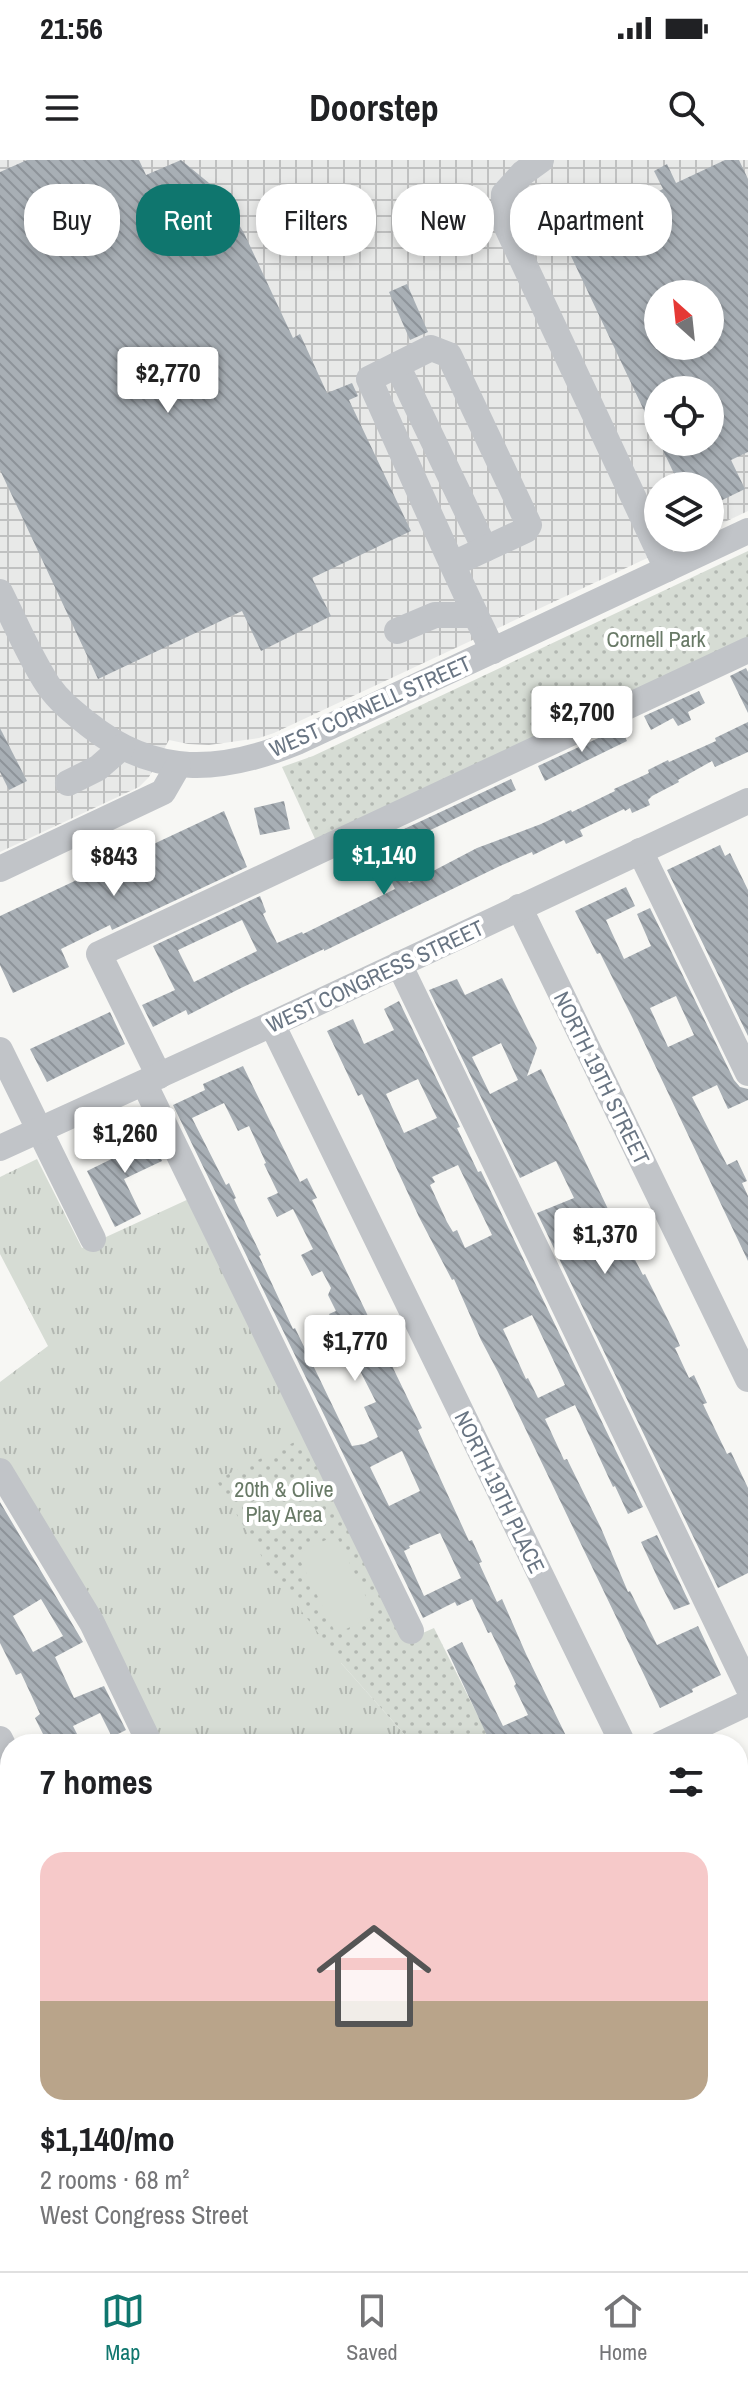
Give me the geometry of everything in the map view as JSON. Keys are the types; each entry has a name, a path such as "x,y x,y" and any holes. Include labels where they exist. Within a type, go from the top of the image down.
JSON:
{"street":[{"path":"541,160 523,173 504,194 504,221 667,569"},
{"path":"453,564 526,530 529,525 449,355 431,348 369,379 476,615 493,651"},
{"path":"397,365 485,549"},
{"name":"WEST CORNELL STREET","path":"0,592 38,668 70,710 122,747 178,766 238,760 281,749 748,531"},
{"path":"397,631 435,615 476,615"},
{"path":"411,1631 152,1079 99,954 748,650"},
{"path":"68,783 98,768 122,747"},
{"path":"0,869 163,792 178,766"},
{"name":"WEST CONGRESS STREET","path":"0,1148 748,801"},
{"path":"640,851 748,1073"},
{"name":"NORTH 19TH STREET","path":"519,907 748,1379"},
{"path":"399,964 748,1687"},
{"name":"NORTH 19TH PLACE","path":"272,1024 618,1734"},
{"path":"0,1050 93,1239"},
{"path":"0,1471 92,1623 145,1734"},
{"path":"682,1734 748,1703"}],"shaded area":[{"path":"0,160 748,160 748,511 724,522 724,472 644,472 644,552 660,552 274,733 209,745 169,740 149,777 139,787 0,852"}],"green space":[{"name":"Cornell Park","path":"748,551 748,640 316,841 282,767 313,756"},
{"path":"37,1159 82,1248 191,1198 350,1526 341,1663 404,1734 151,1734 0,1460 0,1382 48,1346 0,1254 0,1177"},
{"name":"20th & Olive Play Area","path":"305,1437 407,1640 434,1628 487,1734 404,1734 341,1663 268,1567 216,1480"},
{"path":"336,1535 375,1615 336,1634 297,1554"}],"building":[{"path":"27,160 139,160 146,175 181,160 210,184 136,184 136,256 240,256 240,226 293,338 300,334 327,393 352,383 358,396 349,400 411,531 312,578 331,616 261,651 242,611 98,679 0,470 0,172"},
{"path":"725,160 739,160 748,179 748,452 731,460 745,489 724,499 724,472 673,472 666,456 724,456 724,376 644,376 644,410 571,256 672,256 672,184 660,184 654,171 667,164 676,183"},
{"path":"407,284 428,332 410,340 389,292"},
{"path":"746,668 748,672 748,713 730,676"},
{"path":"699,691 705,703 688,712 691,720 678,726 673,718 651,730 644,716"},
{"path":"748,722 748,752 715,767 712,761 652,796 648,800 650,805 632,813 630,808 624,809 580,830 583,836 566,844 564,840 500,866 188,1015 186,1010 153,1027 142,1005 175,990 153,946 260,896 266,912 263,914 277,943 303,934 395,889 391,881 404,874 409,883 477,848 572,812 668,760 716,741 715,738","holes":["242,920 257,951 194,982 178,950"]},
{"path":"0,728 27,781 9,790 0,772"},
{"path":"620,728 627,741 545,781 538,766"},
{"path":"511,779 516,790 377,854 372,844"},
{"path":"284,801 290,829 260,835 254,808"},
{"path":"224,811 247,867 112,930 110,925 61,949 69,967 13,993 0,965 0,916"},
{"path":"720,845 725,856 730,853 748,890 748,1036 667,870"},
{"path":"626,887 635,906 606,920 624,959 651,946 637,914 650,908 734,1080 740,1087 748,1089 748,1100 728,1109 717,1085 692,1097 727,1165 737,1160 747,1181 742,1183 748,1196 748,1261 632,1017 575,911","holes":["676,996 694,1035 668,1047 650,1008"]},
{"path":"502,978 537,1048 527,1076 541,1069 630,1255 645,1274 675,1334 680,1346 675,1348 689,1378 694,1375 713,1425 727,1454 731,1452 748,1488 748,1573 718,1588 537,1213 574,1198 556,1161 520,1178 429,990 457,979 465,995","holes":["501,1043 518,1080 490,1094 472,1057"]},
{"path":"399,1001 460,1127 457,1128 478,1172 481,1171 643,1507 628,1514 575,1405 545,1419 601,1528 628,1592 657,1645 698,1626 721,1675 660,1708 454,1279 419,1217 362,1094 358,1096 327,1031 353,1019 364,1044 394,1030 384,1009","holes":["418,1079 437,1118 404,1133 386,1094","458,1165 492,1235 465,1248 457,1230 453,1232 447,1222 430,1185 435,1182 432,1177","532,1315 565,1385 538,1398 503,1329"]},
{"path":"110,1012 125,1044 47,1082 30,1049"},
{"path":"243,1066 300,1182 307,1178 317,1198 312,1200 422,1428 418,1430 469,1541 472,1540 497,1602 502,1599 565,1734 486,1734 447,1650 462,1642 503,1726 528,1715 514,1686 516,1684 472,1599 457,1606 455,1602 423,1618 173,1105 205,1090 203,1084","holes":["224,1103 238,1131 249,1126 278,1193 267,1198 277,1217 293,1209 313,1249 301,1255 312,1276 322,1271 331,1288 328,1295 336,1311 329,1314 343,1341 334,1345 344,1366 355,1361 376,1402 364,1407 378,1437 364,1444 352,1446 293,1329 229,1183 226,1185 192,1118","402,1451 420,1491 389,1506 370,1467","440,1533 461,1578 424,1596 404,1551"]},
{"path":"146,1124 162,1161 124,1179 141,1214 115,1227 87,1171 132,1149 125,1133"},
{"path":"0,1502 83,1642 55,1657 74,1698 104,1686 126,1730 110,1734 100,1713 73,1726 77,1734 43,1734 35,1718 40,1714 21,1673 16,1675 0,1643","holes":["41,1599 63,1636 33,1652 13,1616"]},
{"path":"657,1535 690,1604 674,1610 641,1542"}]}
